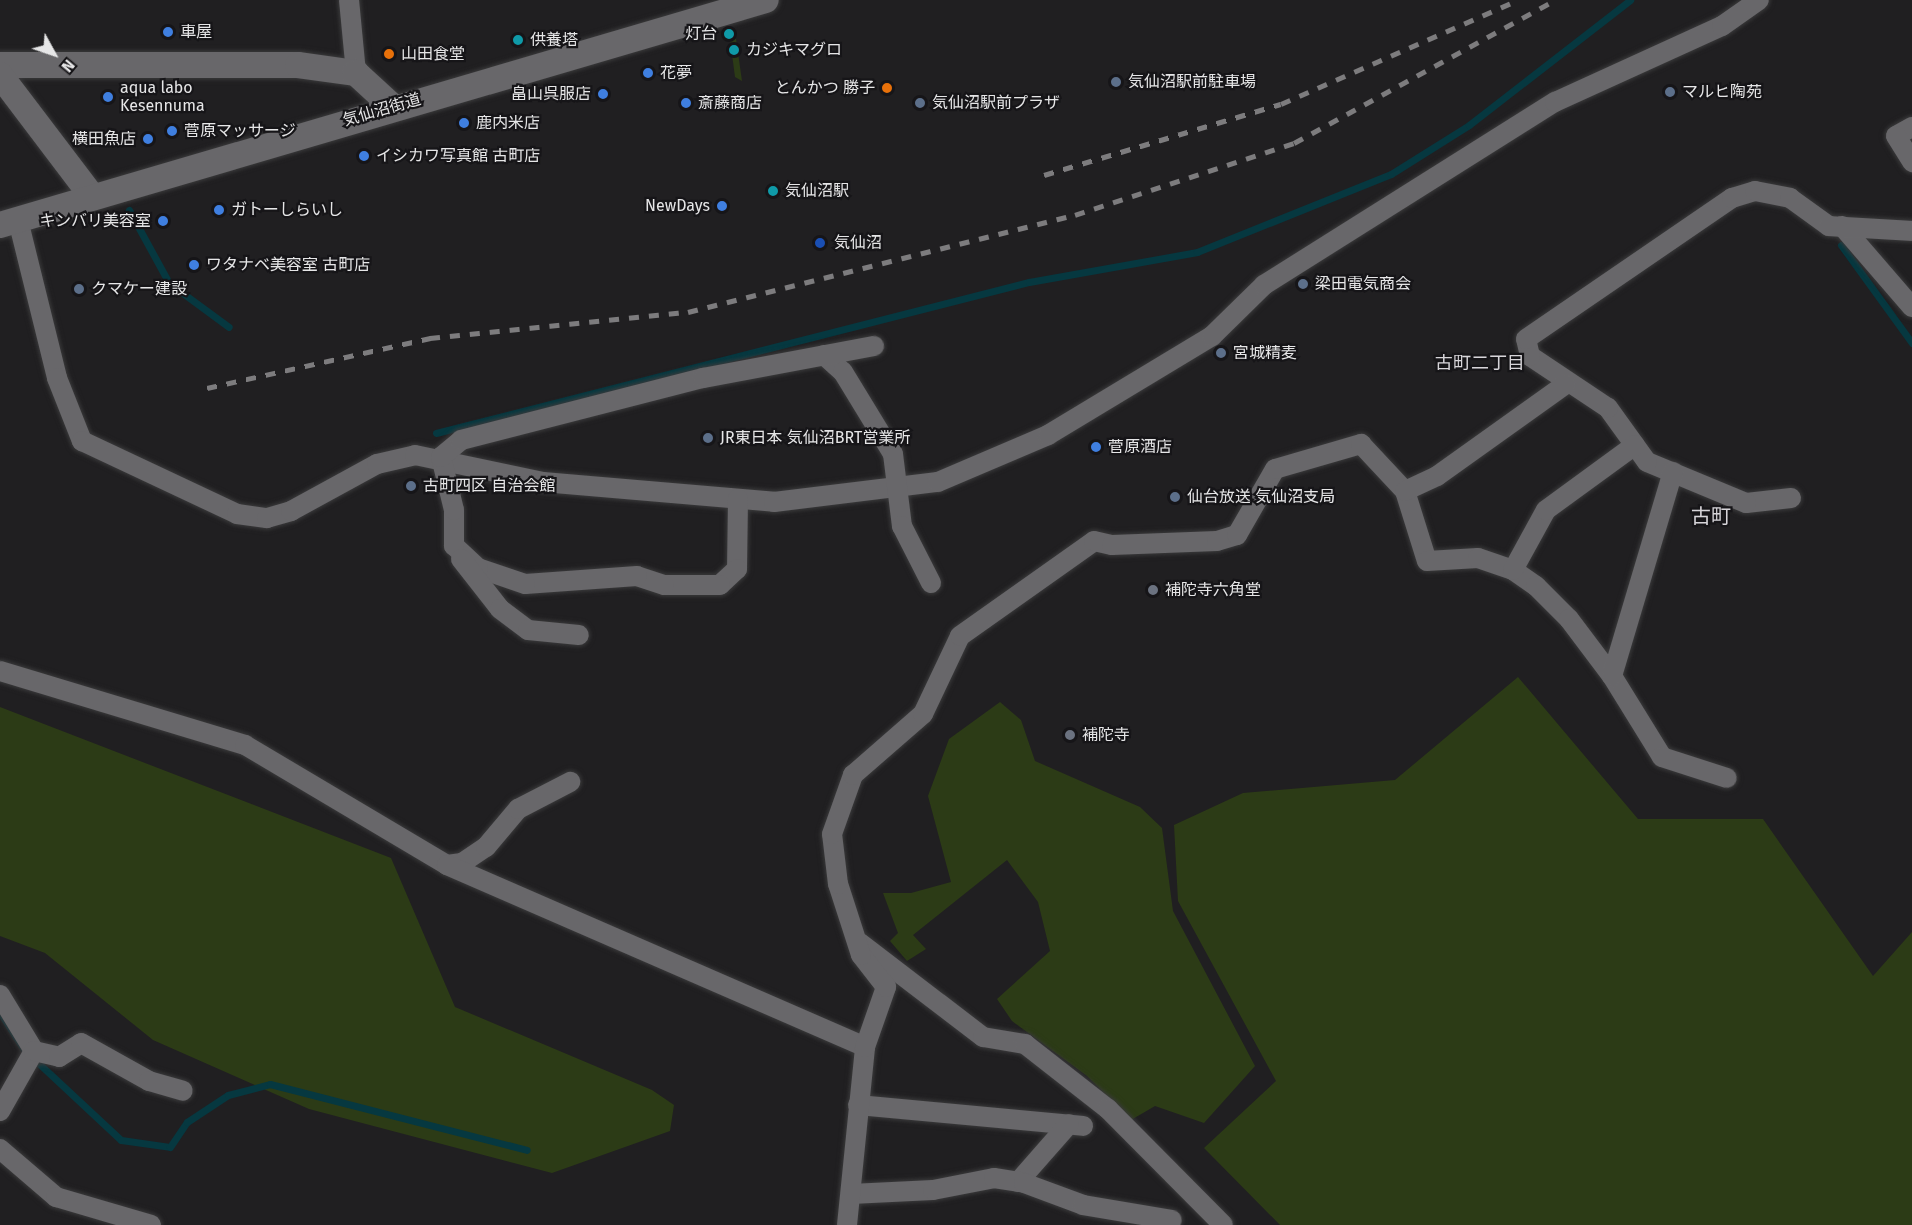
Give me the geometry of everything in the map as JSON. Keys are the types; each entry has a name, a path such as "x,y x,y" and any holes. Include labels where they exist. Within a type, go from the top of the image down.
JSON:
{"street":[{"path":"349,0 356,74"},
{"name":"気仙沼街道","path":"9,223 91,195 766,0"},
{"path":"9,223 57,378 82,441 237,514 267,518 301,506 377,464 415,455 441,457 543,482 774,502 901,486 981,467 1048,435 1212,336 1264,285 1555,102 1722,26 1759,0"},
{"path":"0,65 298,65 356,74 393,107"},
{"path":"0,75 91,195"},
{"path":"1912,127 1896,136 1912,162"},
{"path":"1791,498 1746,503 1647,462 1608,408 1566,384 1530,356 1526,339 1732,198 1755,191 1790,198 1829,226 1912,231"},
{"path":"1842,226 1912,307"},
{"path":"441,457 461,440 483,434 703,378 873,346"},
{"path":"824,355 843,372 869,411 893,454 901,486 902,526 931,583"},
{"path":"1405,491 1437,476 1566,384"},
{"path":"847,1225 865,1047 886,987 861,955 838,884 832,834 839,807 853,775 923,714 960,636 1094,541 1112,545 1195,542 1237,535 1275,469 1362,444 1405,491 1426,561 1478,558 1513,570 1569,619 1612,676 1662,757 1727,778"},
{"path":"1513,570 1546,510 1635,445"},
{"path":"441,457 454,510 454,546 469,576 528,630 579,635"},
{"path":"1612,676 1673,472"},
{"path":"454,546 478,568 525,584 637,576 664,585 720,585 737,569 738,499"},
{"path":"0,670 245,745 447,865 865,1047"},
{"path":"447,865 462,863 486,847 518,809 570,782"},
{"path":"856,940 983,1036 1025,1044 1108,1109 1223,1225"},
{"path":"0,995 32,1055"},
{"path":"32,1055 59,1057 81,1042 149,1081 183,1091"},
{"path":"0,1111 32,1055"},
{"path":"858,1105 1076,1125 1018,1182"},
{"path":"0,1149 56,1197 151,1225"},
{"path":"851,1194 933,1190 994,1178 1018,1182 1083,1205 1172,1220"}],"green space":[{"path":"730,39 736,39 742,81 735,77"},
{"path":"1518,677 1638,819 1763,819 1873,976 1912,932 1912,1225 1280,1225 1204,1148 1276,1081 1178,901 1174,825 1243,793 1395,780"},
{"path":"1000,702 1021,720 1035,761 1140,807 1162,828 1173,911 1255,1066 1204,1123 1155,1106 1131,1120 1087,1076 1012,1021 997,999 1050,951 1038,902 1007,860 913,935 926,949 907,961 890,941 898,933 883,893 911,893 951,882 928,796 949,739"},
{"path":"0,707 391,858 455,1007 652,1090 674,1105 670,1131 552,1173 309,1109 153,1040 45,953 0,936"}],"waterway":[{"path":"436,433 1029,282 1197,252 1391,174 1469,125 1630,0"},
{"path":"129,210 169,283 229,327"},
{"path":"1841,245 1912,343"},
{"path":"0,1012 25,1051"},
{"path":"33,1058 121,1140 170,1147 187,1122 228,1095 270,1084 527,1150"}],"railway":[{"path":"1044,175 1281,104 1518,0"},
{"path":"207,388 430,338 688,312 1075,215 1294,143 1555,0"}],"place":[{"name":"車屋","path":"168,32"},
{"name":"灯台","path":"729,34"},
{"name":"供養塔","path":"518,40"},
{"name":"カジキマグロ","path":"734,50"},
{"name":"山田食堂","path":"389,54"},
{"name":"花夢","path":"648,73"},
{"name":"気仙沼駅前駐車場","path":"1116,82"},
{"name":"とんかつ 勝子","path":"887,88"},
{"name":"マルヒ陶苑","path":"1670,92"},
{"name":"畠山呉服店","path":"603,94"},
{"name":"aqua labo Kesennuma","path":"108,97"},
{"name":"斎藤商店","path":"686,103"},
{"name":"気仙沼駅前プラザ","path":"920,103"},
{"name":"鹿内米店","path":"464,123"},
{"name":"菅原マッサージ","path":"172,131"},
{"name":"横田魚店","path":"148,139"},
{"name":"イシカワ写真館 古町店","path":"364,156"},
{"name":"気仙沼駅","path":"773,191"},
{"name":"NewDays","path":"722,206"},
{"name":"ガトーしらいし","path":"219,210"},
{"name":"キンバリ美容室","path":"163,221"},
{"name":"気仙沼","path":"820,243"},
{"name":"ワタナベ美容室 古町店","path":"194,265"},
{"name":"梁田電気商会","path":"1303,284"},
{"name":"クマケー建設","path":"79,289"},
{"name":"宮城精麦","path":"1221,353"},
{"name":"JR東日本 気仙沼BRT営業所","path":"708,438"},
{"name":"菅原酒店","path":"1096,447"},
{"name":"古町四区 自治会館","path":"411,486"},
{"name":"仙台放送 気仙沼支局","path":"1175,497"},
{"name":"補陀寺六角堂","path":"1153,590"},
{"name":"補陀寺","path":"1070,735"}],"district":[{"name":"古町二丁目","path":"1480,363"},
{"name":"古町","path":"1711,516"}]}
